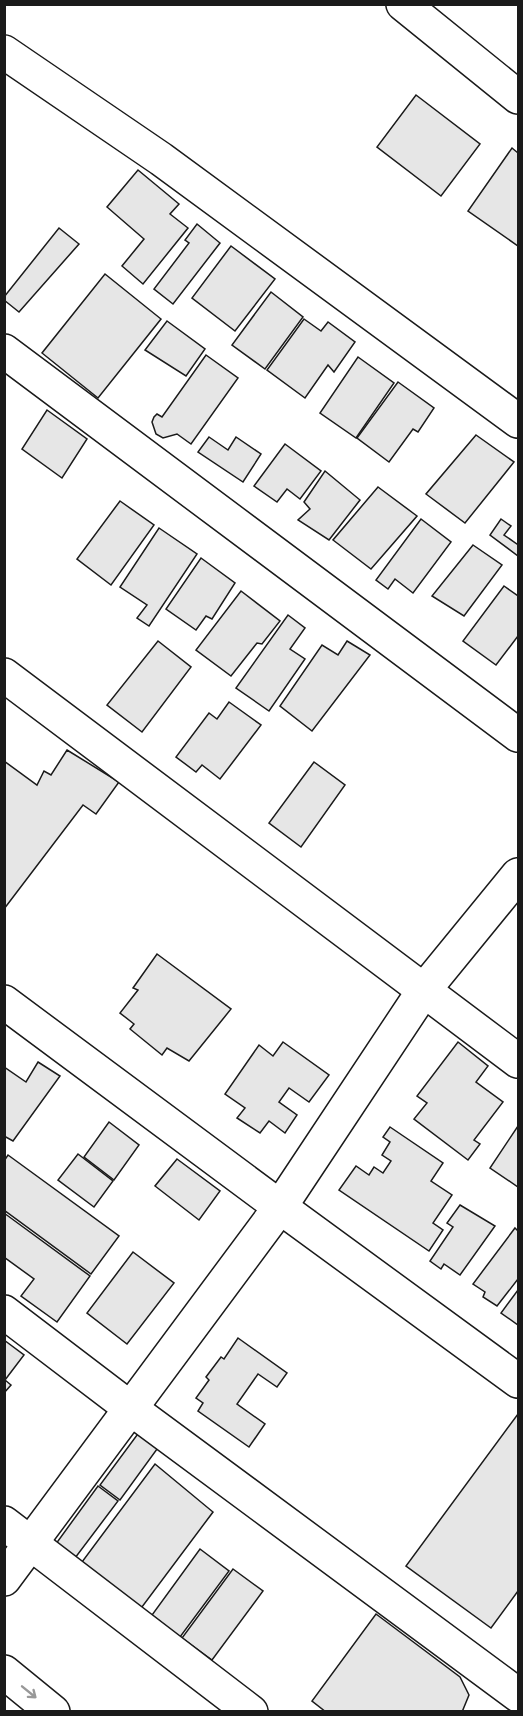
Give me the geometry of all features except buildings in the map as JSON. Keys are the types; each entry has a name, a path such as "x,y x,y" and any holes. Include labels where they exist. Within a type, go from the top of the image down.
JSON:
{"main road":[{"path":"403,4 519,97"},
{"path":"4,52 161,159 519,421"},
{"path":"4,351 519,735"},
{"path":"4,675 519,1061"},
{"path":"4,1579 280,1207 424,990 519,875"},
{"path":"4,1002 519,1381"},
{"path":"4,1312 130,1408 519,1695"},
{"path":"4,1523 251,1712"},
{"path":"4,1672 52,1712"}]}
